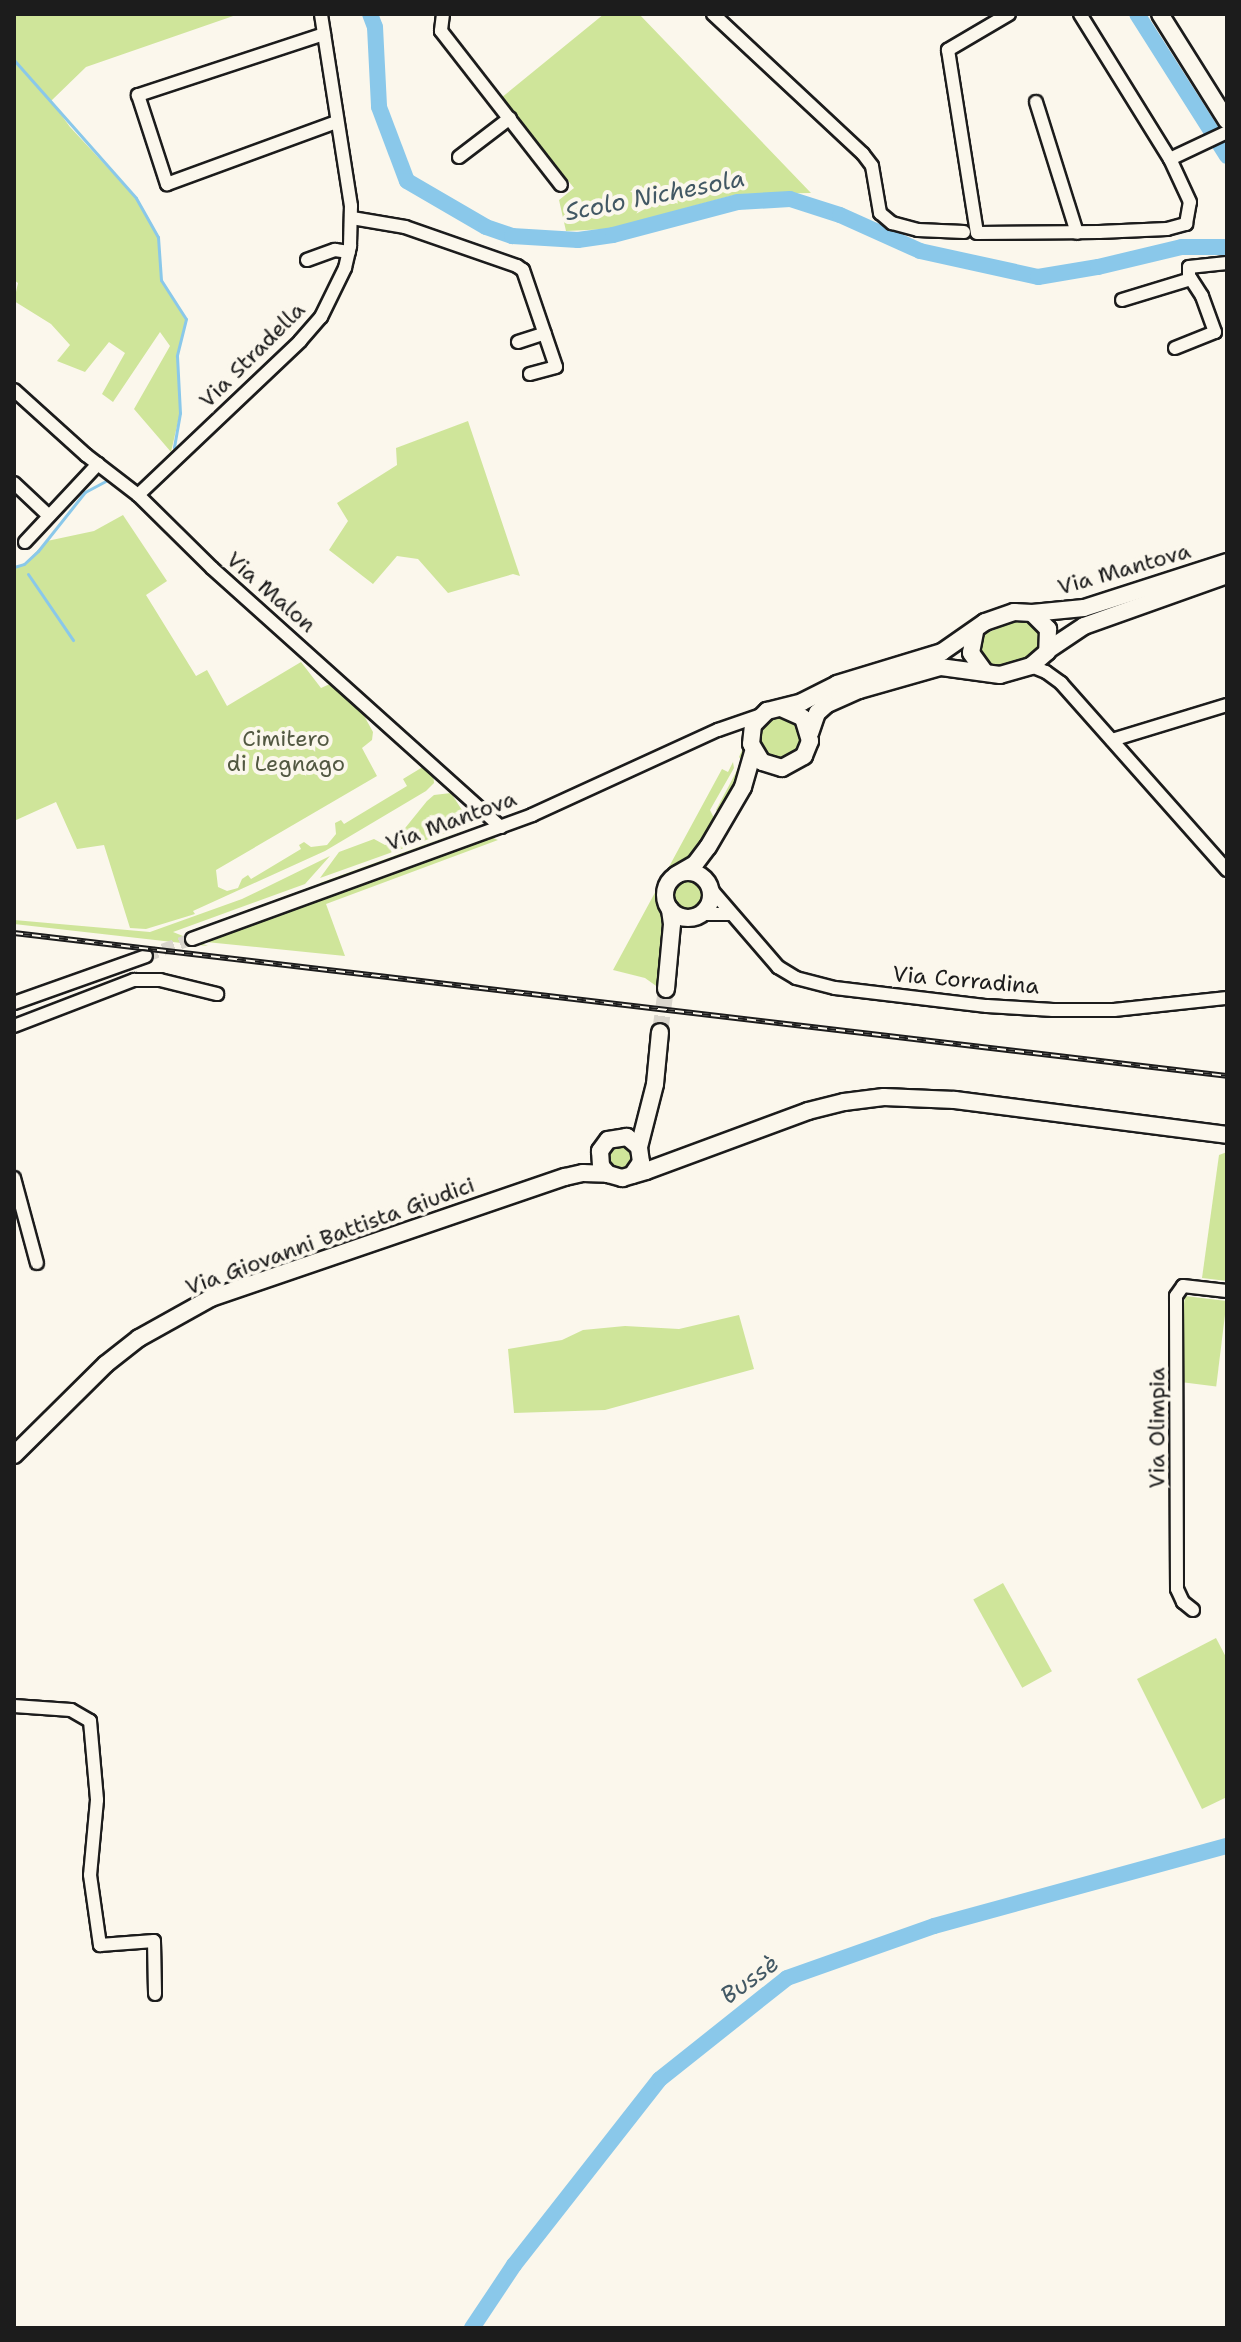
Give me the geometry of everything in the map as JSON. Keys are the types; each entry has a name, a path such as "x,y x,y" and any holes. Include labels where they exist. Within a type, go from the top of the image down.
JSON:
{"main road":[{"path":"1160,14 1226,129"},
{"name":"Via Mantova","path":"761,715 837,684 942,652 989,620 1018,611 1032,613 1084,608 1227,562"},
{"name":"Via Mantova","path":"1031,666 1084,626 1227,575"},
{"name":"Via Mantova","path":"1032,613 1048,629 1047,651"},
{"path":"975,632 971,653 985,672"},
{"path":"752,748 762,762 774,767 790,766 804,756 817,713 827,704 859,690 940,667 1004,675 1031,666"},
{"path":"781,708 803,718 810,733"},
{"path":"666,989 671,944 666,887 676,875 695,864 743,787 752,748 751,731 761,715"},
{"path":"743,787 774,767"},
{"path":"671,944 678,928 709,902 708,847"},
{"path":"676,875 688,872 707,884"},
{"path":"670,909 679,916 696,916"},
{"path":"632,1175 641,1162 640,1149 655,1084 660,1032"},
{"name":"Via Giovanni Battista Giudici","path":"14,1455 106,1364 176,1315 263,1279 565,1177 583,1173 608,1174 617,1178 632,1175 808,1111 884,1097 970,1102 1227,1135"},
{"name":"Via Giovanni Battista Giudici","path":"565,1177 581,1169 608,1140 622,1136 647,1111"},
{"path":"622,1136 640,1149 670,1160"},
{"path":"600,1151 601,1166 608,1174"}],"street":[{"name":"Via Stradella","path":"138,495 300,341 321,317 336,291 349,252 352,218 321,14"},
{"path":"443,14 441,31 561,185"},
{"path":"713,14 863,154 872,166 880,213 892,223 918,230 964,232"},
{"path":"1009,14 948,50 977,233 1077,233 1167,229 1186,224 1190,202 1170,159 1080,14"},
{"path":"324,34 138,95 167,184 336,122"},
{"path":"1036,102 1077,233"},
{"path":"459,157 510,118"},
{"path":"1170,159 1206,144 1226,129"},
{"path":"352,218 405,227 523,270 556,367 530,374"},
{"path":"307,260 335,250 349,252"},
{"path":"1122,300 1190,273 1227,263"},
{"path":"1175,348 1215,332 1190,273"},
{"path":"518,342 545,333"},
{"name":"Via Malon","path":"14,390 138,495 212,568 501,827"},
{"path":"25,542 98,464"},
{"path":"14,483 49,516"},
{"path":"1047,651 1061,683"},
{"path":"1031,666 1061,683 1227,870"},
{"path":"1112,740 1227,705"},
{"name":"Via Mantova","path":"192,939 501,827 718,730 761,715"},
{"path":"718,730 734,731 752,748"},
{"name":"Via Corradina","path":"707,884 778,967 796,978 835,988 1042,1010 1114,1010 1227,998"},
{"path":"696,916 730,914"},
{"path":"14,1003 146,956"},
{"path":"14,1026 134,980 160,980 217,994"},
{"path":"14,1178 37,1263"},
{"name":"Via Olimpia","path":"1193,1610 1183,1602 1177,1589 1177,1292 1183,1286 1227,1291"},
{"path":"14,1706 71,1710 90,1721 97,1800 90,1875 100,1945 154,1941 155,1994"}],"green space":[{"path":"14,14 239,14 86,67 51,101 70,127 136,198 158,237 161,280 186,319 177,356 180,413 171,452 134,409 170,346 160,332 113,402 102,394 125,353 109,342 85,372 57,361 70,345 51,324 14,301 18,283 14,280"},
{"path":"604,14 639,14 811,193 738,194 608,229 566,231 559,200 574,188 501,98"},
{"path":"468,421 520,576 513,574 448,593 418,559 397,556 373,584 329,550 348,521 337,503 397,465 396,448"},
{"name":"Cimitero di Legnago","path":"123,515 167,581 146,595 196,676 207,670 227,706 301,662 321,688 332,683 362,712 373,732 372,740 362,748 377,776 216,870 218,887 227,891 238,888 242,879 248,875 251,879 301,849 299,845 304,842 311,847 327,845 336,834 335,823 341,820 344,824 407,786 403,779 426,765 433,772 434,783 426,791 325,851 193,911 195,914 146,929 130,928 104,845 77,849 56,802 14,821 14,567 24,564 47,541 94,531"},
{"path":"1015,621 1029,621 1039,630 1039,649 1030,658 1001,666 988,664 979,647 982,635"},
{"path":"779,717 794,724 801,739 794,754 779,761 764,754 757,739 764,724"},
{"path":"743,748 743,773 719,813 716,810 742,761 739,757"},
{"path":"733,762 734,768 710,810 715,820 697,855 671,872 661,885 660,903 666,916 659,988 645,978 613,970 722,769 728,772"},
{"path":"451,793 471,824 320,878 339,852 374,839 385,845 393,843 427,801 434,795"},
{"path":"473,827 321,884 320,883"},
{"path":"491,837 498,840 326,904 345,956 206,942"},
{"path":"330,856 305,884 173,932 208,946 14,924 14,920 150,932 242,899"},
{"path":"688,879 700,883 704,895 700,907 688,911 676,907 672,895 676,883"},
{"path":"620,1146 628,1149 631,1157 628,1165 620,1168 612,1165 609,1157 612,1149"},
{"path":"1227,1152 1227,1281 1202,1278 1219,1155"},
{"path":"1185,1296 1227,1301 1216,1386 1175,1381"},
{"path":"739,1315 754,1369 605,1410 514,1413 508,1349 562,1340 583,1330 625,1326 679,1329"},
{"path":"1003,1583 1052,1671 1022,1688 973,1599"},
{"path":"1216,1638 1227,1659 1227,1797 1202,1809 1137,1679"}],"waterway":[{"name":"Scolo Nichesola","path":"370,14 375,27 379,107 407,181 486,227 512,236 578,240 613,235 738,202 790,199 840,215 920,251 1038,277 1098,267 1182,247 1227,247"},
{"name":"Bussè","path":"1137,14 1227,156"},
{"path":"14,60 136,198 158,237 161,280 186,319 177,356 180,413 174,447"},
{"path":"14,567 24,564 38,551 85,492 108,480"},
{"path":"28,574 73,640"},
{"name":"Bussè","path":"472,2328 514,2265 660,2079 787,1978 934,1926 1227,1846"}],"tunnel":[{"path":"146,956 192,939"},
{"path":"660,1032 666,989"}],"railway":[{"path":"14,933 1227,1076"}]}
